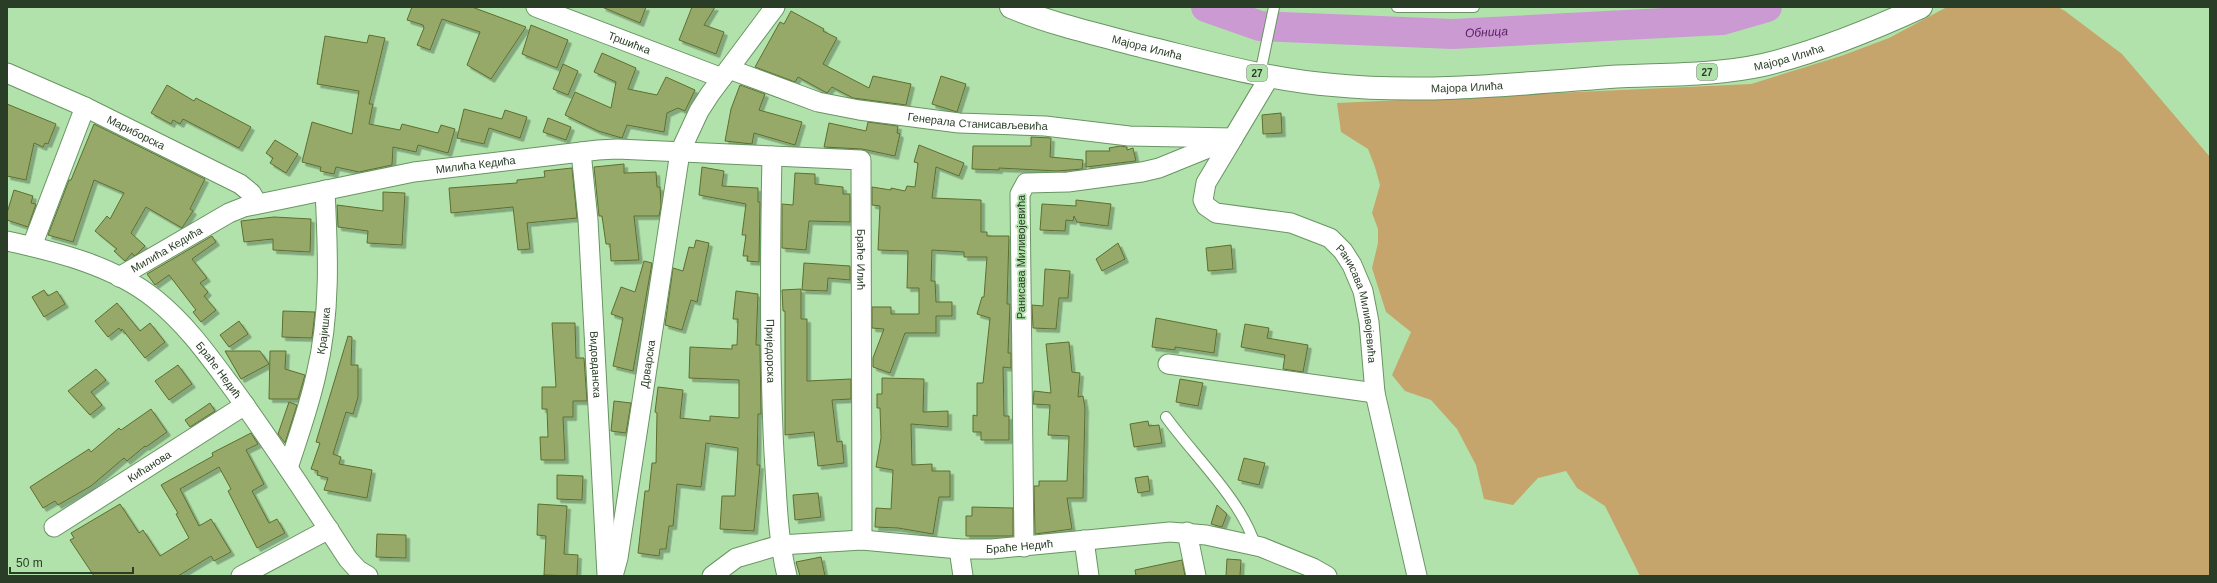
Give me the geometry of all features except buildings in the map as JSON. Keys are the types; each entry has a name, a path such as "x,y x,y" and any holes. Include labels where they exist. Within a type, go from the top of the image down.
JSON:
{"main road":[{"name":"Мајора Илића","path":"1011,7 1030,15 1096,34 1265,75 1334,85 1422,87 1466,86 1746,69 1794,56 1870,30 1921,7"}],"street":[{"name":"Тршићка","path":"536,7 725,73"},
{"path":"680,152 699,111 774,7"},
{"name":"Мариборска","path":"7,73 85,107 240,184 251,193 257,203"},
{"name":"Генерала Станисављевића","path":"725,73 818,102 859,110 959,123 1045,126 1129,136 1233,138"},
{"name":"Ранисава Миливојевића","path":"1265,75 1233,138 1206,183 1203,200 1206,206 1216,213 1291,223 1330,238 1343,251 1352,265 1363,291 1369,322 1375,393 1417,576"},
{"path":"32,246 85,107"},
{"name":"Ранисава Миливојевића","path":"1024,547 1020,194 1022,188 1026,183 1068,182 1107,178 1159,168 1233,138"},
{"name":"Милића Кедића","path":"119,277 229,213 257,203 414,172 617,149 680,152"},
{"name":"Видовданска","path":"581,152 589,227 607,576"},
{"name":"Браће Илић","path":"680,152 861,160 862,540"},
{"name":"Дрварска","path":"613,576 618,558 680,152"},
{"name":"Приједорска","path":"772,156 770,294 772,419 780,545 787,576"},
{"name":"Крајишка","path":"288,468 317,374 326,313 328,254 325,190"},
{"name":"Браће Недић","path":"7,241 77,258 119,277 155,299 199,342 245,405 348,559 358,570 368,576"},
{"path":"1168,364 1375,393"},
{"name":"Кићанова","path":"54,527 245,405"},
{"path":"241,576 329,529"},
{"path":"1187,532 1196,576"},
{"name":"Браће Недић","path":"712,576 736,558 780,545 862,540 960,549 1024,547 1156,533 1187,532 1255,545 1317,573"},
{"path":"1084,540 1089,576"},
{"path":"960,549 963,576"}],"lane":[{"path":"1265,75 1265,52 1274,7"},
{"path":"1397,7 1474,7"},
{"path":"1166,417 1238,507 1255,545"}],"shaded area":[{"path":"1947,7 2058,7 2122,54 2210,157 2210,576 1640,576 1605,506 1577,488 1566,471 1538,478 1513,505 1484,499 1476,465 1457,429 1431,400 1405,391 1392,375 1411,332 1386,312 1372,268 1378,243 1378,229 1372,213 1380,185 1368,149 1341,132 1337,103 1751,84 1841,56 1889,38"}],"waterway":[{"name":"Обница","path":"1206,7 1260,26 1453,34 1722,20 1767,7"}]}
